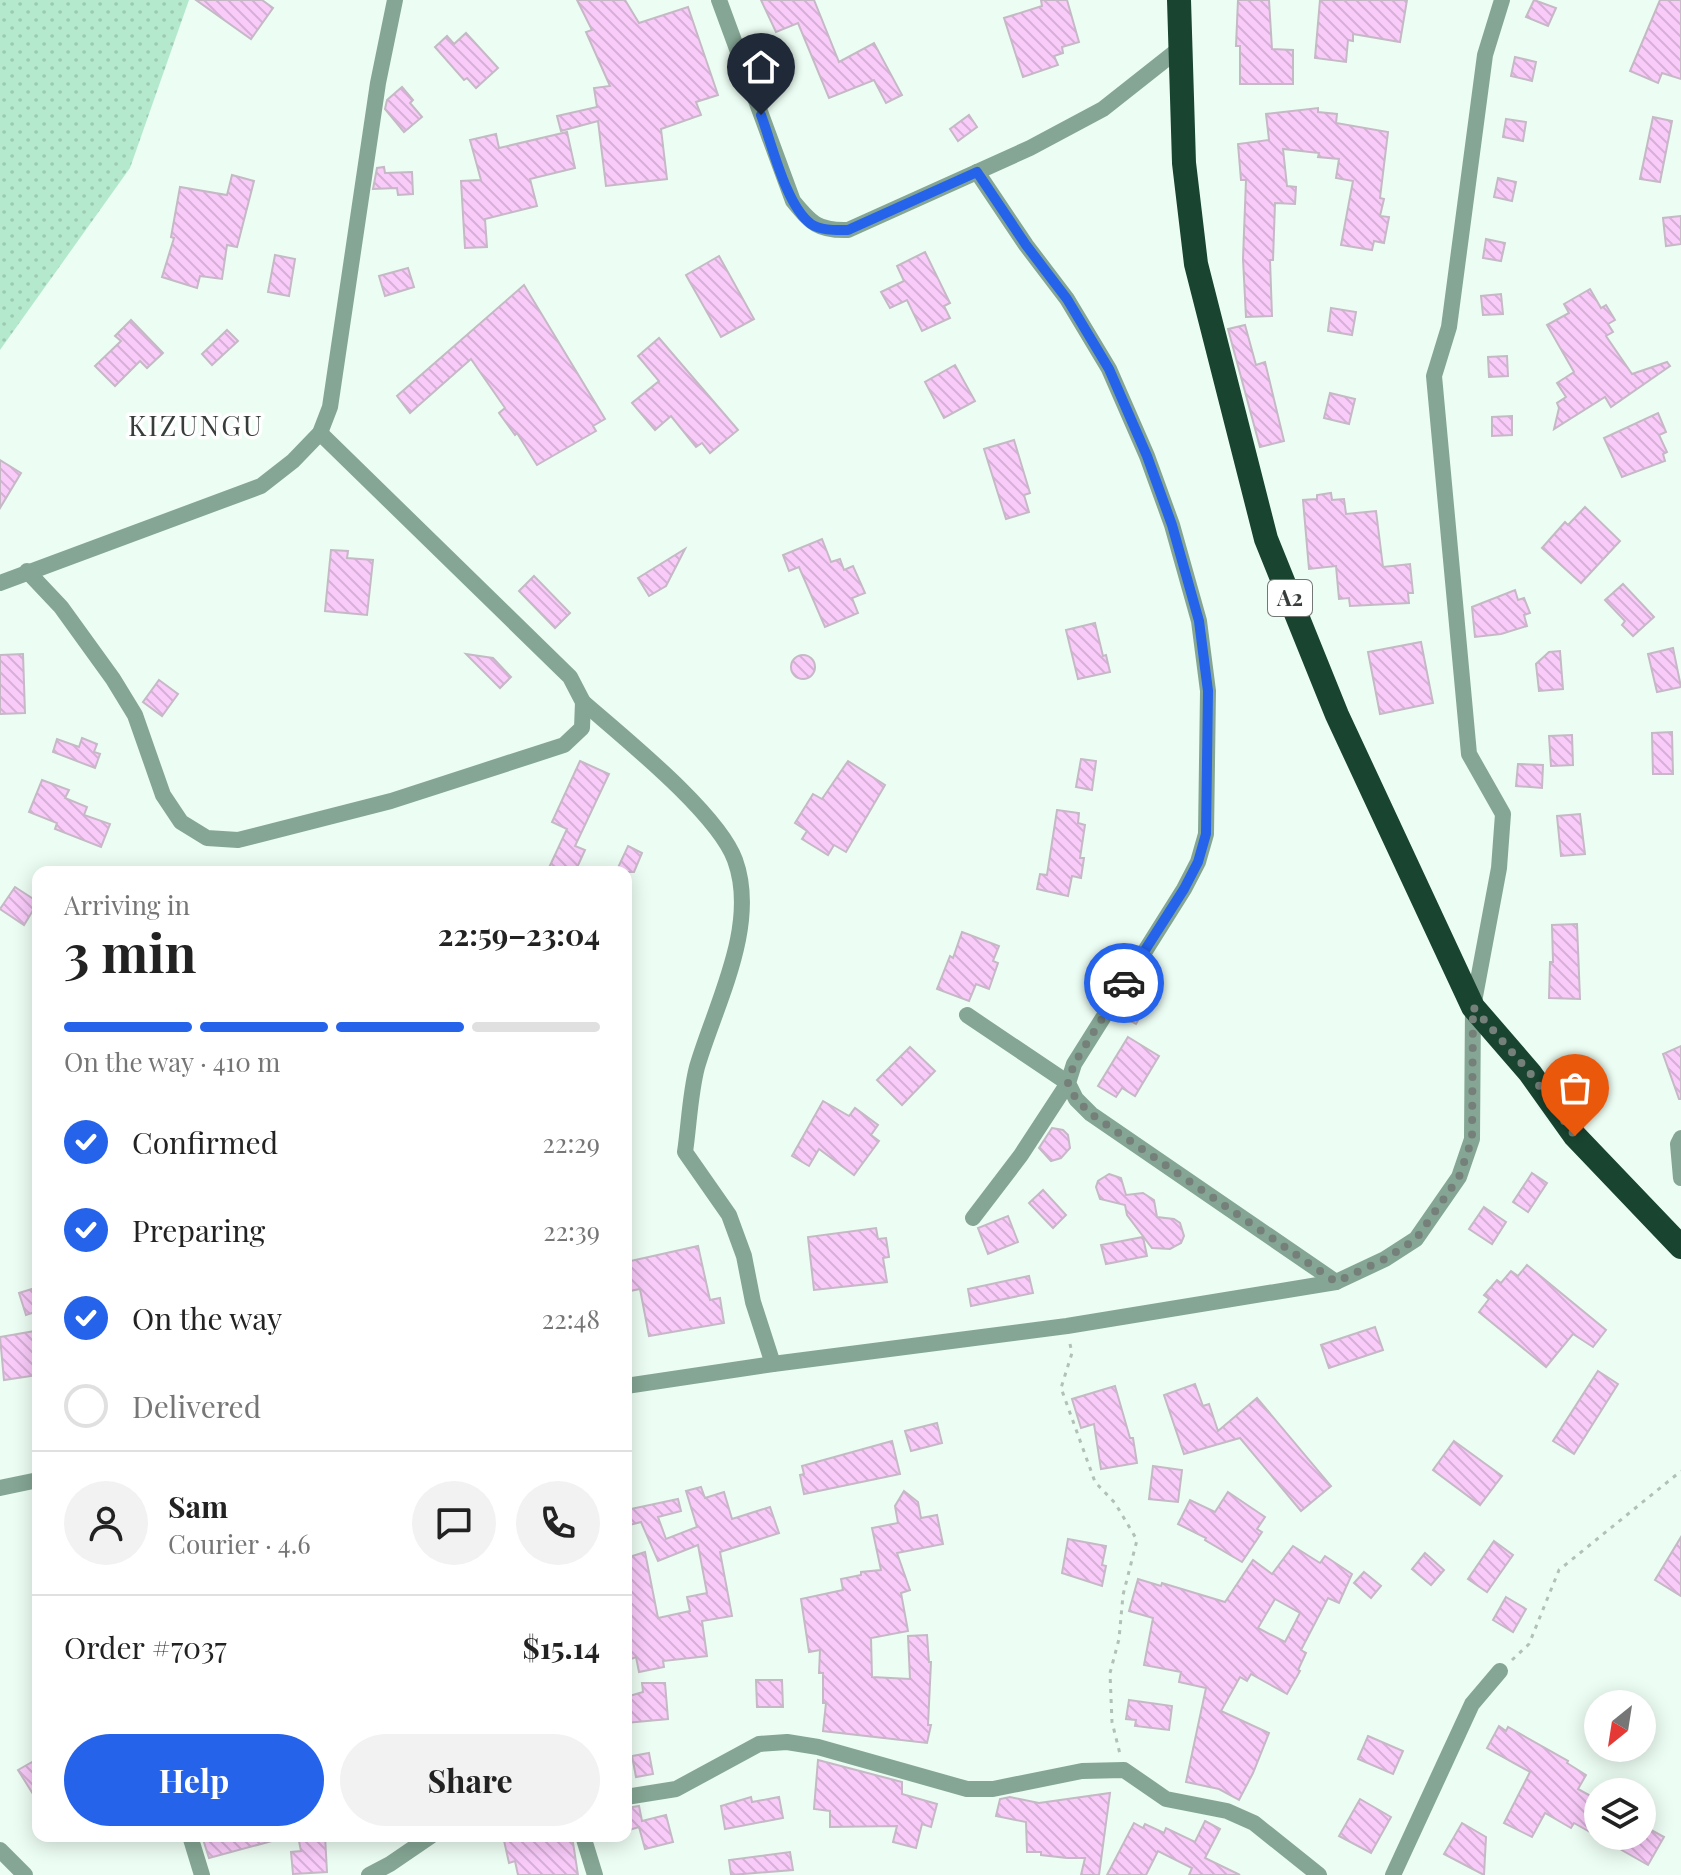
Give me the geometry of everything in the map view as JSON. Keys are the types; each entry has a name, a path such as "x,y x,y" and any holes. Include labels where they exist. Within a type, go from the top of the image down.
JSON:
{"highway":[{"name":"A2","path":"1179,0 1184,163 1196,264 1266,539 1337,715 1473,1007 1530,1073 1575,1136 1677,1240"}],"street":[{"path":"0,583 261,486 293,461 320,433 330,407 378,83 395,0"},
{"path":"719,0 793,201 811,224 832,230 848,230 1030,148 1103,109 1179,49"},
{"path":"632,1385 1067,1326 1336,1282 1385,1259 1416,1239 1459,1177 1472,1139 1473,1007 1499,868 1503,814 1469,754 1434,376 1449,327 1485,55 1502,0"},
{"path":"973,1218 1021,1155 1068,1083 1074,1064 1198,862 1206,834 1208,691 1199,621 1172,525 1116,383 1067,299 977,172"},
{"path":"320,433 570,677 583,702 694,804 716,829 735,860 744,909 721,1002 697,1069 685,1152 729,1215 744,1256 753,1302 773,1364"},
{"path":"27,571 61,607 135,715 163,795 181,822 207,838 238,840 391,801 564,745 582,728 583,702"},
{"path":"967,1015 1068,1083 1076,1099 1091,1114 1336,1282"},
{"path":"1681,1138 1678,1144 1681,1178"},
{"path":"0,1488 32,1481"},
{"path":"1393,1875 1472,1704 1500,1671"},
{"path":"632,1796 676,1789 759,1744 787,1742 818,1747 967,1789 993,1789 1082,1771 1124,1770 1166,1799 1227,1811 1254,1823 1319,1875"},
{"path":"192,1842 200,1875"},
{"path":"369,1875 422,1842"},
{"path":"585,1842 595,1875"},
{"path":"0,1850 25,1875"}],"path":[{"path":"1067,1326 1072,1353 1061,1388 1095,1482 1115,1503 1137,1540 1123,1595 1119,1639 1110,1673 1112,1722 1124,1770"},
{"path":"1500,1671 1529,1644 1559,1570 1681,1471"}],"green space":[{"path":"0,0 189,0 130,168 0,350"}],"building":[{"path":"196,0 262,0 273,8 251,39"},
{"path":"577,0 625,0 639,23 688,7 718,95 696,102 701,115 661,129 667,179 606,186 598,121 561,131 557,116 597,107 594,88 610,86 586,32 592,30"},
{"path":"761,0 814,0 839,62 874,43 902,95 886,103 874,80 829,98 798,23 776,32"},
{"path":"1041,0 1067,0 1079,42 1062,47 1063,53 1054,56 1058,65 1023,77 1004,18 1042,6"},
{"path":"1238,0 1269,0 1272,49 1293,50 1293,84 1240,84 1240,46 1236,46"},
{"path":"1320,0 1407,0 1400,42 1353,34 1353,41 1348,40 1346,62 1315,58"},
{"path":"1534,0 1556,8 1548,26 1526,17"},
{"path":"1660,0 1681,0 1681,79 1662,73 1658,83 1630,71"},
{"path":"466,33 498,68 476,88 467,78 464,80 435,47 447,36 454,44"},
{"path":"1515,57 1536,62 1532,81 1511,76"},
{"path":"402,87 422,117 404,132 385,109 387,100"},
{"path":"1318,108 1318,112 1337,114 1336,123 1388,132 1380,198 1384,199 1380,216 1389,217 1384,243 1374,241 1372,250 1341,245 1353,181 1336,178 1339,159 1283,149 1287,186 1296,187 1295,204 1275,203 1273,260 1270,260 1272,316 1246,317 1243,259 1246,180 1241,180 1238,144 1269,140 1266,114"},
{"path":"969,115 977,127 958,141 950,129"},
{"path":"1653,117 1672,121 1660,182 1640,179"},
{"path":"1506,119 1526,122 1523,141 1503,137"},
{"path":"567,132 575,168 530,179 537,206 485,219 487,247 465,248 461,181 481,180 470,140 496,134 499,148"},
{"path":"384,167 385,173 412,172 413,194 398,195 397,188 373,189 377,168"},
{"path":"232,175 254,181 237,247 227,245 222,279 200,276 197,288 162,277 174,238 171,237 180,187 227,195"},
{"path":"1498,178 1516,182 1512,201 1494,197"},
{"path":"1681,216 1681,244 1666,246 1663,218"},
{"path":"1486,239 1505,243 1501,261 1483,258"},
{"path":"925,252 950,303 944,306 950,318 922,331 907,300 890,308 881,292 904,281 897,266"},
{"path":"275,255 295,259 289,296 268,292"},
{"path":"719,256 754,319 721,337 686,275"},
{"path":"408,268 414,287 385,296 379,276"},
{"path":"524,285 605,419 593,426 596,431 537,465 517,433 515,435 499,413 505,408 471,359 410,413 397,396"},
{"path":"1590,289 1601,308 1606,305 1615,320 1608,324 1613,332 1606,336 1632,374 1667,362 1670,366 1611,407 1605,397 1554,429 1559,408 1557,403 1566,397 1557,383 1574,372 1547,325 1569,313 1564,304"},
{"path":"1501,294 1503,314 1483,315 1481,296"},
{"path":"1331,308 1356,312 1352,335 1328,331"},
{"path":"131,320 163,353 147,368 140,361 115,386 95,366 121,341 115,336"},
{"path":"1245,325 1256,365 1265,362 1284,441 1260,447 1228,329"},
{"path":"227,330 238,341 212,365 202,354"},
{"path":"659,338 738,430 710,453 702,443 696,447 671,416 655,430 632,403 659,381 638,356"},
{"path":"1507,356 1508,376 1489,377 1488,357"},
{"path":"955,365 975,401 944,418 925,382"},
{"path":"1330,393 1355,399 1349,424 1324,418"},
{"path":"1658,413 1666,432 1659,435 1667,452 1663,454 1665,461 1622,477 1604,438"},
{"path":"1512,416 1512,435 1492,436 1492,417"},
{"path":"1014,440 1030,493 1024,495 1029,512 1006,519 984,449"},
{"path":"0,460 21,473 0,508"},
{"path":"1331,493 1332,500 1344,499 1346,514 1376,511 1383,567 1410,564 1413,593 1408,593 1409,603 1350,606 1349,598 1339,599 1336,566 1309,569 1303,500 1317,499 1317,495"},
{"path":"1585,507 1620,541 1581,583 1542,548 1565,522 1568,525"},
{"path":"822,539 831,562 840,559 844,570 853,566 865,593 852,598 858,613 825,627 799,567 789,571 783,555"},
{"path":"685,549 666,586 649,596 638,578"},
{"path":"331,550 348,551 347,558 373,560 367,615 325,611"},
{"path":"534,576 570,613 555,628 519,591"},
{"path":"1623,584 1654,617 1633,636 1622,625 1625,621 1605,600"},
{"path":"1515,590 1518,600 1524,598 1530,613 1524,615 1527,626 1501,634 1475,637 1472,607"},
{"path":"1095,623 1110,672 1078,679 1066,630"},
{"path":"1421,642 1433,703 1380,714 1368,652"},
{"path":"1673,648 1681,687 1657,692 1648,654"},
{"path":"1560,651 1563,689 1539,691 1536,664 1549,652"},
{"path":"23,654 25,713 0,714 0,655"},
{"path":"466,654 493,658 511,677 500,688"},
{"path":"803,655 812,658 815,667 812,676 803,679 794,676 791,667 794,658"},
{"path":"159,680 178,694 162,716 143,702"},
{"path":"1672,732 1673,774 1653,774 1652,733"},
{"path":"1572,735 1573,765 1551,766 1549,736"},
{"path":"82,738 97,744 94,752 100,754 95,768 53,752 57,739 79,747"},
{"path":"1081,759 1096,761 1092,790 1076,787"},
{"path":"580,761 609,774 575,846 585,850 578,866 550,866 567,829 552,822"},
{"path":"848,761 885,785 846,852 834,845 828,855 802,839 807,831 795,823 813,794 822,799"},
{"path":"1518,764 1543,765 1542,788 1516,786"},
{"path":"42,780 69,790 65,798 87,807 84,815 110,824 101,847 55,829 57,823 29,812"},
{"path":"1057,810 1079,813 1078,823 1085,825 1080,858 1084,858 1081,878 1072,876 1068,896 1037,889 1040,874 1047,875"},
{"path":"1580,814 1585,854 1561,856 1557,816"},
{"path":"628,846 642,853 634,872 632,866 619,866"},
{"path":"15,887 32,898 32,912 24,925 0,909"},
{"path":"1577,924 1580,999 1549,998 1550,962 1553,962 1552,925"},
{"path":"962,932 999,946 993,961 998,963 989,989 976,984 969,1001 937,989"},
{"path":"1130,999 1145,1008 1136,1024 1120,1015"},
{"path":"1128,1037 1159,1056 1135,1096 1122,1088 1116,1097 1098,1086"},
{"path":"1681,1046 1681,1099 1679,1099 1663,1054"},
{"path":"910,1047 935,1071 902,1105 877,1080"},
{"path":"823,1101 849,1116 855,1108 878,1125 871,1135 879,1141 854,1175 819,1149 809,1166 792,1156"},
{"path":"1052,1128 1063,1130 1068,1135 1070,1148 1061,1158 1051,1161 1039,1148"},
{"path":"1532,1173 1547,1183 1528,1212 1513,1202"},
{"path":"1109,1174 1121,1178 1126,1195 1143,1193 1154,1200 1157,1217 1180,1223 1184,1236 1181,1243 1170,1249 1152,1248 1127,1215 1125,1205 1100,1199 1096,1187 1098,1181"},
{"path":"1043,1190 1066,1215 1053,1228 1029,1203"},
{"path":"1484,1207 1506,1222 1492,1244 1469,1229"},
{"path":"1008,1216 1018,1242 988,1254 978,1228"},
{"path":"876,1228 878,1239 886,1238 889,1257 883,1258 887,1282 814,1290 808,1237"},
{"path":"1143,1237 1147,1256 1106,1264 1101,1245"},
{"path":"698,1246 710,1300 720,1298 724,1323 649,1336 640,1289 632,1291 632,1261"},
{"path":"1527,1265 1606,1330 1593,1347 1573,1334 1546,1367 1479,1312 1489,1299 1484,1295 1497,1280 1501,1283 1511,1271 1518,1276"},
{"path":"1029,1276 1033,1293 971,1306 968,1289"},
{"path":"32,1289 32,1313 26,1315 19,1293"},
{"path":"1375,1327 1383,1350 1329,1368 1321,1345"},
{"path":"32,1332 32,1376 4,1380 0,1337"},
{"path":"1598,1371 1618,1384 1574,1454 1553,1441"},
{"path":"1195,1384 1203,1406 1209,1404 1218,1431 1257,1398 1331,1486 1301,1511 1240,1438 1184,1454 1164,1395"},
{"path":"1115,1386 1130,1438 1133,1438 1137,1463 1101,1469 1094,1424 1081,1428 1072,1399"},
{"path":"937,1423 942,1443 911,1451 905,1431"},
{"path":"892,1441 900,1474 804,1494 800,1475 804,1474 802,1466"},
{"path":"1454,1441 1502,1476 1480,1505 1433,1470"},
{"path":"1153,1466 1182,1470 1178,1502 1149,1499"},
{"path":"701,1487 705,1498 724,1492 732,1519 770,1507 779,1533 720,1552 732,1616 702,1621 707,1656 663,1661 664,1667 639,1672 636,1657 632,1659 632,1556 645,1552 658,1618 690,1611 687,1597 707,1593 698,1545 658,1561 641,1522 632,1524 632,1509 678,1499 681,1511 658,1517 666,1539 697,1527 686,1491"},
{"path":"904,1491 918,1502 921,1518 937,1515 943,1544 897,1553 910,1590 901,1593 908,1631 871,1638 872,1677 910,1679 908,1636 927,1635 931,1662 928,1725 931,1725 927,1743 823,1731 826,1703 823,1703 823,1673 819,1673 820,1650 809,1652 801,1599 843,1590 841,1579 861,1575 861,1572 881,1570 872,1528 898,1523 895,1506"},
{"path":"1228,1492 1265,1517 1257,1529 1262,1532 1242,1562 1178,1524 1190,1500 1215,1512"},
{"path":"1681,1537 1681,1596 1655,1580"},
{"path":"1068,1539 1106,1546 1102,1586 1062,1573"},
{"path":"1494,1541 1513,1555 1487,1592 1468,1579"},
{"path":"1293,1546 1320,1563 1325,1556 1352,1574 1339,1603 1328,1598 1301,1650 1306,1653 1287,1694 1251,1674 1247,1681 1240,1677 1221,1711 1269,1733 1239,1800 1219,1789 1186,1782 1206,1688 1179,1682 1181,1672 1144,1665 1153,1618 1129,1611 1138,1579 1225,1602 1253,1560 1272,1574","holes":["1275,1599 1300,1613 1285,1642 1258,1628"]},
{"path":"1425,1553 1444,1570 1431,1585 1412,1569"},
{"path":"1364,1572 1381,1586 1371,1598 1354,1583"},
{"path":"1506,1597 1526,1609 1513,1632 1493,1620"},
{"path":"756,1680 782,1680 783,1707 757,1707"},
{"path":"642,1683 665,1683 668,1719 632,1722 632,1695 643,1692"},
{"path":"1129,1700 1172,1706 1169,1730 1135,1726 1136,1720 1126,1719"},
{"path":"1499,1726 1506,1731 1508,1727 1568,1761 1586,1775 1578,1789 1584,1792 1584,1829 1574,1823 1571,1828 1545,1813 1532,1837 1504,1823 1530,1772 1487,1748"},
{"path":"1368,1736 1403,1751 1393,1774 1358,1759"},
{"path":"649,1753 653,1774 636,1777 632,1756"},
{"path":"818,1760 902,1782 902,1794 937,1804 931,1827 922,1824 916,1848 893,1842 897,1826 830,1827 830,1811 814,1809"},
{"path":"32,1762 32,1792 18,1770"},
{"path":"1110,1793 1099,1875 1081,1875 1085,1858 1027,1852 1026,1822 996,1816 1000,1799 1010,1797 1039,1803"},
{"path":"751,1797 752,1802 779,1797 783,1818 725,1829 721,1806"},
{"path":"1360,1799 1391,1817 1371,1853 1339,1836"},
{"path":"639,1806 642,1821 666,1815 673,1842 645,1849 639,1827 632,1829 632,1807"},
{"path":"1205,1821 1220,1829 1205,1858 1240,1875 1189,1875 1192,1868 1158,1851 1146,1875 1107,1875 1134,1823 1143,1828 1145,1824 1164,1833 1166,1828 1195,1842"},
{"path":"1462,1823 1486,1837 1484,1875 1444,1854"},
{"path":"1656,1833 1664,1837 1648,1865 1622,1850 1656,1850"},
{"path":"204,1842 268,1842 209,1858"},
{"path":"299,1842 325,1842 327,1872 293,1874 291,1852 301,1851"},
{"path":"504,1842 573,1842 578,1875 518,1875 515,1861 509,1863"},
{"path":"790,1852 793,1870 731,1875 729,1860"}],"way so far":[{"path":"1124,983 1074,1064 1068,1083 1076,1099 1091,1114 1336,1282 1385,1259 1416,1239 1459,1177 1472,1139 1473,1007 1530,1073 1575,1136"}],"district":[{"name":"KIZUNGU","path":"196,426"}],"route":[{"path":"761,115 793,201 811,224 832,230 848,230 977,172 1067,299 1109,369 1147,456 1172,525 1199,621 1208,691 1208,808 1206,834 1198,862 1124,983"}]}
